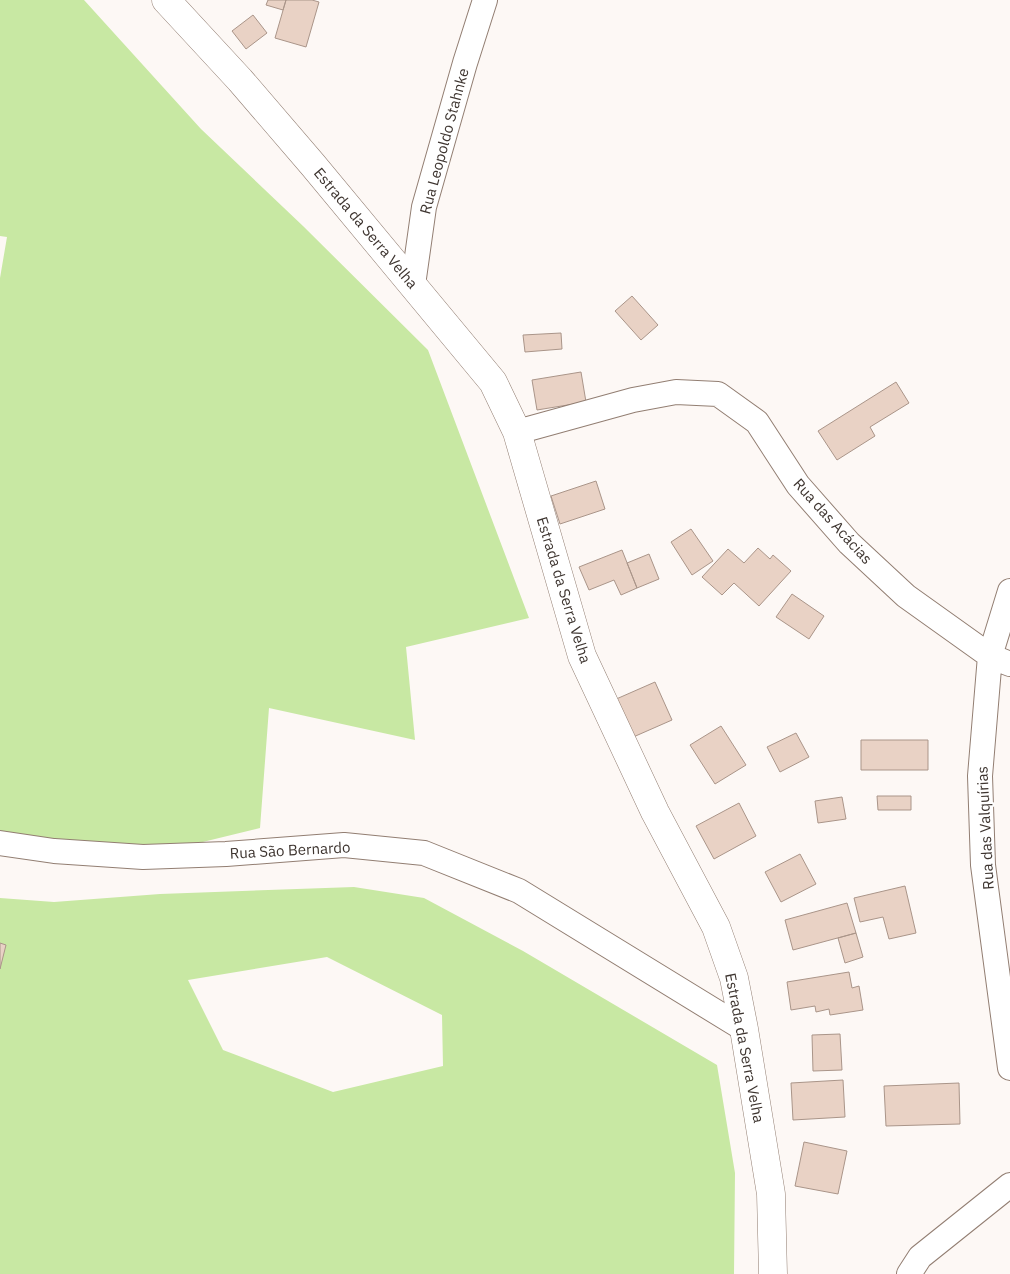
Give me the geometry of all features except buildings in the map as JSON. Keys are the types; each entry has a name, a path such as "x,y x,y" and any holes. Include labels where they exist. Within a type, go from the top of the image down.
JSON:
{"street":[{"name":"Estrada da Serra Velha","path":"166,0 240,80 307,158 493,382 517,432 582,656 655,812 716,927 734,978 771,1194 773,1274"},
{"name":"Rua Leopoldo Stahnke","path":"413,285 424,207 485,0"},
{"name":"Rua das Acácias","path":"517,432 641,399 676,392 718,394 757,422 798,485 849,543 906,596 1000,660"},
{"name":"Rua das Valquírias","path":"1010,591 980,776 983,865 1010,1068"},
{"name":"Rua São Bernardo","path":"0,843 54,851 143,857 226,854 344,845 424,852 519,891 744,1029"},
{"path":"919,1268 1010,1185"}],"green space":[{"path":"0,0 84,0 201,129 303,226 428,350 529,618 406,647 415,740 269,708 260,828 174,849 71,842 0,833 0,278 7,237 0,236"},
{"path":"354,887 424,898 523,951 717,1065 735,1173 734,1274 0,1274 0,898 54,902 160,894","holes":["327,957 442,1015 443,1066 333,1092 223,1050 188,980"]}]}
